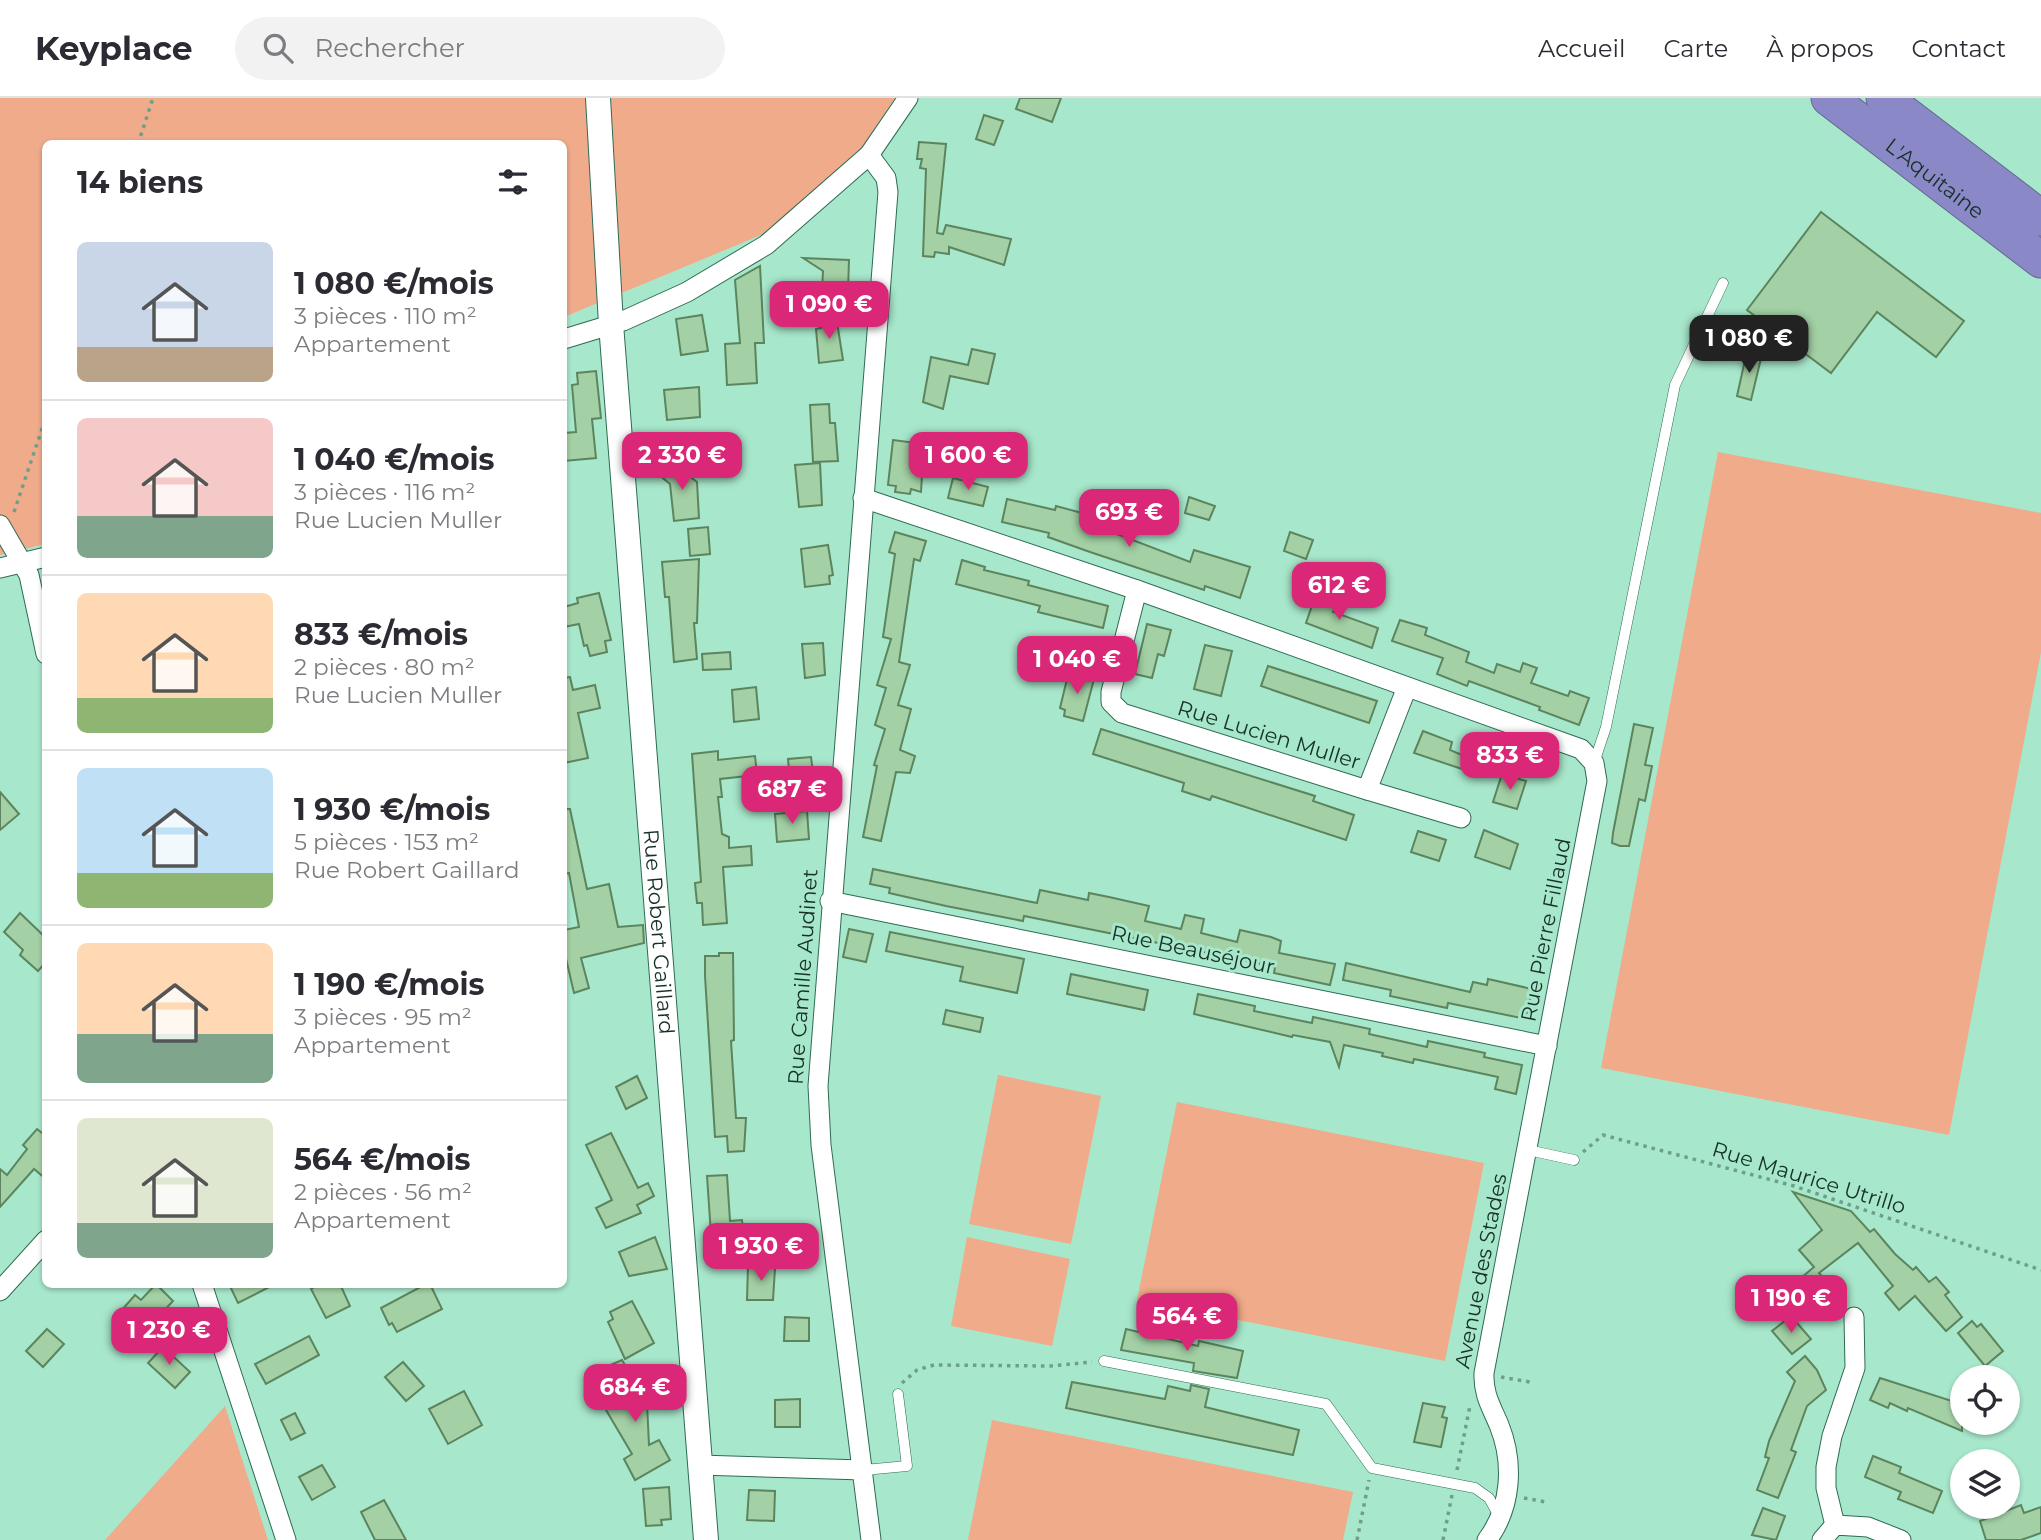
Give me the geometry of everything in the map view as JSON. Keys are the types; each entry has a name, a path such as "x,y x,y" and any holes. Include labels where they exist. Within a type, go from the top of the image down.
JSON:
{"highway":[{"name":"L'Aquitaine","path":"1829,98 2041,260"},
{"name":"L'Aquitaine","path":"1884,98 2041,218"}],"street":[{"name":"Rue Robert Gaillard","path":"598,98 611,324 706,1540"},
{"path":"567,338 611,324 677,296 766,245 869,155 908,98"},
{"name":"Rue Camille Audinet","path":"869,155 886,178 888,192 830,901 818,1086 821,1145 871,1540"},
{"path":"863,498 1137,590 1581,750 1594,763"},
{"path":"3,529 25,562 42,636"},
{"path":"0,568 42,558"},
{"name":"Rue Lucien Muller","path":"1137,590 1111,692 1111,702 1116,708 1461,818"},
{"name":"Rue Lucien Muller","path":"1367,790 1407,687"},
{"name":"Rue Pierre Fillaud","path":"1547,1046 1597,781 1594,763"},
{"name":"Rue Beauséjour","path":"830,901 1547,1046"},
{"name":"Avenue des Stades","path":"1487,1540 1499,1518 1507,1494 1509,1469 1505,1442 1486,1399 1484,1373 1547,1046"},
{"path":"0,1291 42,1244"},
{"path":"203,1288 286,1540"},
{"path":"1835,1525 1826,1488 1826,1467 1832,1436 1856,1368 1854,1317"},
{"path":"699,1465 864,1470"},
{"path":"1822,1540 1835,1525"},
{"path":"1835,1525 1868,1527 1901,1540"}],"lane":[{"path":"1594,763 1606,727 1675,385 1723,283"},
{"path":"1528,1150 1574,1160"},
{"path":"1104,1361 1326,1404 1372,1468 1475,1488 1485,1495 1499,1518"},
{"path":"864,1470 907,1466 898,1394"}],"path":[{"path":"139,140 153,98"},
{"path":"3,529 42,428"},
{"name":"Rue Maurice Utrillo","path":"1574,1160 1603,1135 1794,1186 2041,1270"},
{"path":"898,1394 902,1381 917,1370 934,1365 1050,1366 1104,1361"},
{"path":"1443,1540 1476,1371 1530,1382"},
{"path":"1357,1540 1372,1468"}],"shaded area":[{"path":"0,98 895,98 857,155 761,235 567,316 567,140 42,140 42,545 0,555"},
{"path":"1718,452 2041,513 2041,652 1949,1135 1601,1068"},
{"path":"998,1075 1101,1096 1071,1244 969,1224"},
{"path":"1177,1102 1484,1163 1445,1361 1137,1300"},
{"path":"967,1237 1070,1259 1052,1346 951,1326"},
{"path":"225,1406 268,1540 105,1540"},
{"path":"992,1420 1353,1492 1343,1540 968,1540"}],"building":[{"path":"1020,98 1061,98 1052,122 1016,109"},
{"path":"984,115 1003,121 994,145 976,139"},
{"path":"919,142 946,144 937,233 943,234 946,225 1011,239 1004,265 949,247 949,254 935,252 934,257 923,256 926,169 920,168 922,159 917,159"},
{"path":"1821,212 1964,321 1936,357 1877,312 1831,373 1747,310"},
{"path":"803,258 849,260 848,291 822,290 823,271"},
{"path":"760,266 764,343 755,343 757,383 727,385 725,344 740,343 735,280"},
{"path":"702,315 708,351 681,355 676,319"},
{"path":"836,316 843,360 819,363 816,329 821,328 821,318"},
{"path":"972,349 995,354 988,384 950,376 943,409 923,402 931,357 968,365"},
{"path":"1747,351 1762,354 1751,400 1737,396"},
{"path":"596,371 601,418 592,419 596,458 567,461 567,433 576,432 572,385 578,384 577,373"},
{"path":"699,387 700,417 667,420 664,390"},
{"path":"829,404 830,423 835,423 838,461 813,462 810,405"},
{"path":"712,439 715,442 717,463 691,465 689,441"},
{"path":"893,440 924,444 921,492 911,489 910,494 895,492 896,486 888,485"},
{"path":"668,460 697,482 699,518 674,521 670,484 658,474"},
{"path":"820,463 822,505 799,507 795,465"},
{"path":"953,478 988,487 983,506 948,498"},
{"path":"1189,497 1215,506 1209,520 1185,513"},
{"path":"1007,499 1055,510 1056,506 1082,513 1080,520 1190,562 1194,550 1250,567 1240,598 1205,586 1204,590 1090,552 1048,537 1049,533 1002,522"},
{"path":"708,527 710,554 690,556 688,529"},
{"path":"895,532 926,541 920,561 914,559 899,662 910,665 898,705 911,709 900,750 915,756 910,773 896,772 881,841 863,837 877,766 874,765 885,729 875,725 886,688 877,685 891,639 883,637 895,554 889,552"},
{"path":"1290,532 1313,540 1306,559 1284,551"},
{"path":"828,545 833,575 829,576 830,584 805,587 801,549"},
{"path":"699,559 697,623 694,623 697,659 674,662 669,597 665,597 662,562"},
{"path":"962,560 985,567 984,570 1029,581 1028,585 1108,606 1103,628 1038,612 1040,606 956,584"},
{"path":"1317,591 1338,599 1333,612 1378,628 1372,648 1306,623"},
{"path":"599,593 611,640 605,641 607,652 590,656 587,645 584,646 579,624 567,626 567,606 578,603 577,598"},
{"path":"1400,620 1427,628 1425,635 1469,652 1466,662 1494,673 1497,664 1520,672 1523,663 1537,668 1531,683 1568,696 1570,691 1589,698 1579,725 1539,710 1540,707 1469,681 1467,686 1437,674 1443,658 1392,641"},
{"path":"1147,624 1171,630 1164,656 1158,654 1152,678 1135,674"},
{"path":"823,643 825,675 805,678 802,644"},
{"path":"1205,645 1232,651 1221,696 1194,689"},
{"path":"730,652 731,669 703,670 702,654"},
{"path":"1268,666 1377,701 1369,723 1261,686"},
{"path":"1069,671 1094,679 1083,721 1064,716 1065,710 1060,708"},
{"path":"570,677 573,690 595,685 600,708 578,713 588,758 567,762 567,678"},
{"path":"756,687 759,719 734,722 732,690"},
{"path":"1634,724 1653,728 1645,765 1652,766 1645,801 1639,799 1629,846 1620,846 1612,843 1613,833"},
{"path":"1101,729 1315,796 1313,801 1354,815 1346,840 1212,796 1210,800 1182,791 1184,783 1093,754"},
{"path":"1423,731 1452,742 1450,750 1481,763 1477,774 1414,753"},
{"path":"718,751 718,760 755,756 757,775 720,779 722,797 718,797 722,834 729,837 729,848 751,846 752,865 723,867 727,923 703,925 702,903 697,903 695,883 701,882 692,754"},
{"path":"811,757 815,788 791,790 788,759"},
{"path":"1502,774 1526,781 1517,809 1493,802"},
{"path":"0,792 19,814 0,830"},
{"path":"567,809 570,809 587,889 609,884 618,927 643,925 644,943 581,958 589,988 574,993 567,963 567,929 579,927 569,873"},
{"path":"807,811 809,839 777,842 775,814"},
{"path":"1484,830 1518,844 1510,869 1475,857"},
{"path":"1418,831 1446,840 1439,861 1411,852"},
{"path":"873,869 1037,903 1040,890 1088,900 1089,893 1109,897 1149,906 1145,921 1181,929 1185,915 1204,919 1201,933 1237,942 1240,930 1271,937 1281,941 1279,953 1335,964 1330,985 1274,973 1275,967 1218,955 1024,916 1023,921 889,893 890,888 870,884"},
{"path":"20,913 42,934 42,966 38,971 20,955 23,950 4,932"},
{"path":"849,929 873,934 866,962 843,957"},
{"path":"890,932 1024,959 1017,993 960,981 963,967 886,951"},
{"path":"719,953 733,953 734,1040 731,1041 736,1118 746,1118 744,1151 728,1152 727,1136 715,1137 705,956 719,956"},
{"path":"1346,963 1470,992 1473,982 1487,985 1488,979 1532,989 1526,1019 1448,1003 1447,1008 1390,996 1391,990 1343,980"},
{"path":"1071,974 1148,990 1144,1010 1067,994"},
{"path":"1198,994 1255,1006 1254,1011 1312,1023 1313,1017 1370,1029 1369,1034 1427,1047 1428,1041 1485,1053 1484,1057 1522,1065 1516,1094 1495,1089 1498,1077 1414,1059 1413,1063 1382,1056 1383,1053 1344,1045 1339,1067 1330,1042 1293,1035 1292,1037 1194,1014"},
{"path":"946,1010 983,1018 980,1032 943,1024"},
{"path":"637,1076 647,1098 626,1109 616,1087"},
{"path":"37,1129 42,1133 42,1176 34,1169 0,1207 0,1169 7,1175 27,1149 23,1145"},
{"path":"611,1133 638,1188 648,1183 654,1196 637,1205 641,1213 606,1228 596,1208 612,1200 586,1145"},
{"path":"727,1175 730,1221 742,1220 745,1247 712,1249 707,1176"},
{"path":"1793,1192 1851,1211 1870,1232 1874,1229 1913,1270 1916,1267 1929,1282 1936,1277 1949,1292 1945,1295 1962,1317 1946,1331 1915,1296 1899,1310 1885,1293 1893,1286 1858,1243 1819,1273 1832,1287 1807,1308 1789,1288 1814,1267 1799,1250 1822,1230"},
{"path":"655,1237 667,1269 629,1276 619,1252"},
{"path":"748,1266 775,1268 773,1300 747,1300"},
{"path":"152,1288 160,1288 173,1301 137,1340 114,1319 135,1295 141,1300"},
{"path":"231,1288 267,1288 238,1303"},
{"path":"342,1288 350,1306 326,1318 311,1289"},
{"path":"418,1288 432,1288 442,1309 397,1332 392,1323 389,1325 381,1308"},
{"path":"632,1301 654,1343 625,1359 608,1322 613,1319 610,1312"},
{"path":"1791,1316 1811,1339 1792,1354 1772,1331"},
{"path":"785,1317 809,1318 809,1341 784,1341"},
{"path":"1972,1321 1977,1327 1981,1324 2003,1351 1984,1365 1958,1333"},
{"path":"47,1329 64,1344 43,1367 26,1351"},
{"path":"1126,1329 1198,1346 1199,1341 1243,1351 1237,1378 1193,1371 1194,1363 1121,1350"},
{"path":"309,1336 319,1355 266,1384 255,1364"},
{"path":"163,1347 190,1372 175,1388 148,1363"},
{"path":"1805,1356 1817,1370 1826,1390 1807,1406 1791,1450 1796,1452 1778,1498 1757,1490 1769,1458 1765,1457 1769,1441 1795,1381 1787,1372"},
{"path":"622,1360 636,1384 646,1383 649,1445 659,1440 670,1460 635,1480 624,1459 632,1454 606,1410 625,1395 608,1366"},
{"path":"403,1362 424,1386 406,1401 385,1377"},
{"path":"1880,1378 1950,1400 1950,1426 1908,1408 1907,1411 1890,1403 1888,1408 1870,1400"},
{"path":"1072,1382 1165,1399 1168,1386 1190,1391 1191,1385 1209,1389 1205,1407 1299,1430 1293,1455 1066,1408"},
{"path":"464,1391 482,1425 448,1444 429,1409"},
{"path":"800,1399 800,1427 775,1427 775,1400"},
{"path":"1423,1403 1445,1407 1442,1417 1447,1418 1441,1447 1414,1442"},
{"path":"295,1413 305,1433 291,1440 281,1420"},
{"path":"1873,1456 1901,1467 1899,1473 1942,1491 1933,1513 1898,1499 1901,1492 1865,1477"},
{"path":"322,1465 335,1487 312,1500 299,1477"},
{"path":"669,1487 671,1519 661,1520 662,1525 646,1526 643,1489"},
{"path":"749,1490 775,1491 774,1521 747,1520"},
{"path":"384,1500 406,1540 375,1540 361,1512"},
{"path":"2020,1505 2024,1513 2041,1507 2041,1533 2021,1540 1986,1540 1980,1521 2020,1519"},
{"path":"1763,1508 1785,1516 1776,1540 1752,1535"}]}
